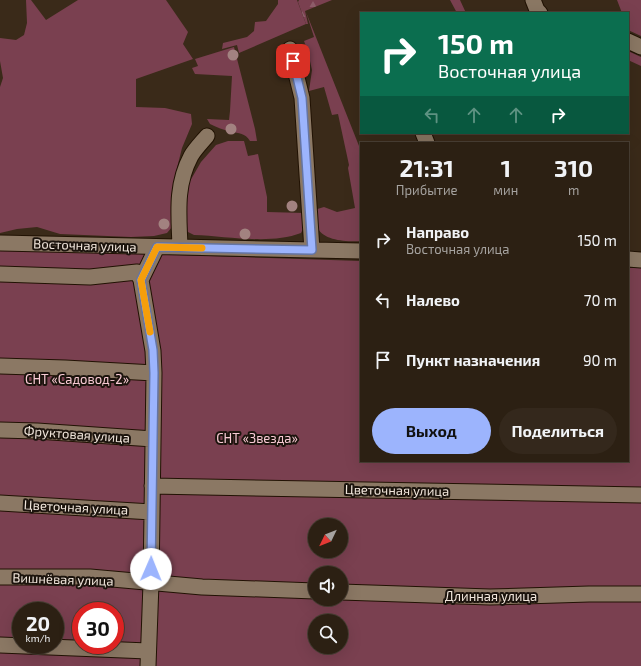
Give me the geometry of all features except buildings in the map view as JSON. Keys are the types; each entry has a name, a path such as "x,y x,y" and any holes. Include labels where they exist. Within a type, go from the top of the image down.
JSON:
{"street":[{"path":"533,0 539,12"},
{"path":"629,41 641,47"},
{"path":"290,48 302,98 312,250"},
{"path":"180,247 179,195 182,177 192,155 207,136"},
{"name":"Восточная улица","path":"0,243 360,251"},
{"path":"141,280 157,247"},
{"path":"629,259 641,260"},
{"path":"0,274 90,277 137,272 141,280 153,350 154,373 151,584 148,666"},
{"path":"0,366 154,373"},
{"name":"Фруктовая улица","path":"0,430 153,439"},
{"name":"Цветочная улица","path":"152,486 641,496"},
{"name":"Цветочная улица","path":"0,502 152,512"},
{"name":"Вишнёвая улица","path":"0,577 90,578 151,584"},
{"path":"151,584 308,590"},
{"name":"Длинная улица","path":"348,592 490,597 641,594"},
{"path":"0,645 148,651"}],"green space":[{"path":"26,0 31,0 46,20 78,0 166,0 188,32 183,44 193,59 136,79 136,107 165,108 191,114 192,124 182,148 173,184 172,227 167,233 154,236 131,237 60,234 37,227 17,229 0,233 0,87 3,78 0,61 0,38 16,40 24,35 27,23"},
{"path":"278,0 297,0 306,24 239,53 237,45 222,49 223,43 247,37 254,31 255,22 266,21 278,4"},
{"path":"299,0 332,0 305,11 308,24 306,24 298,2"},
{"path":"450,0 460,0 466,12 456,12"},
{"path":"617,0 641,0 641,36 629,30 629,12 622,12"},
{"path":"306,12 360,148 360,241 343,241 325,236 317,226 316,222 314,210 324,207 337,212 355,208 348,168 349,165 338,114 332,115 324,87 309,91 312,70 304,41 314,37"},
{"path":"234,47 257,141 250,141 242,134 231,132 210,124 207,119 229,120 232,76 195,74 192,68 198,66 195,59"},
{"path":"629,51 641,57 641,66 629,60"},
{"path":"228,141 244,141 248,156 258,154 267,197 267,212 304,213 303,229 301,233 276,239 248,239 194,235 186,231 186,188 201,162 216,145"},
{"name":"СНТ «Звезда»","path":"0,247 157,247 178,255 360,261 360,462 629,462 629,268 641,268 641,666 0,666"}],"slow traffic":[{"path":"150,332 141,280 157,247 202,248"}],"route":[{"path":"151,569 154,373 153,350 141,280 157,247 312,250 302,98 293,61"}],"park label":[{"name":"СНТ «Садовод-2»","path":"77,379"}]}
